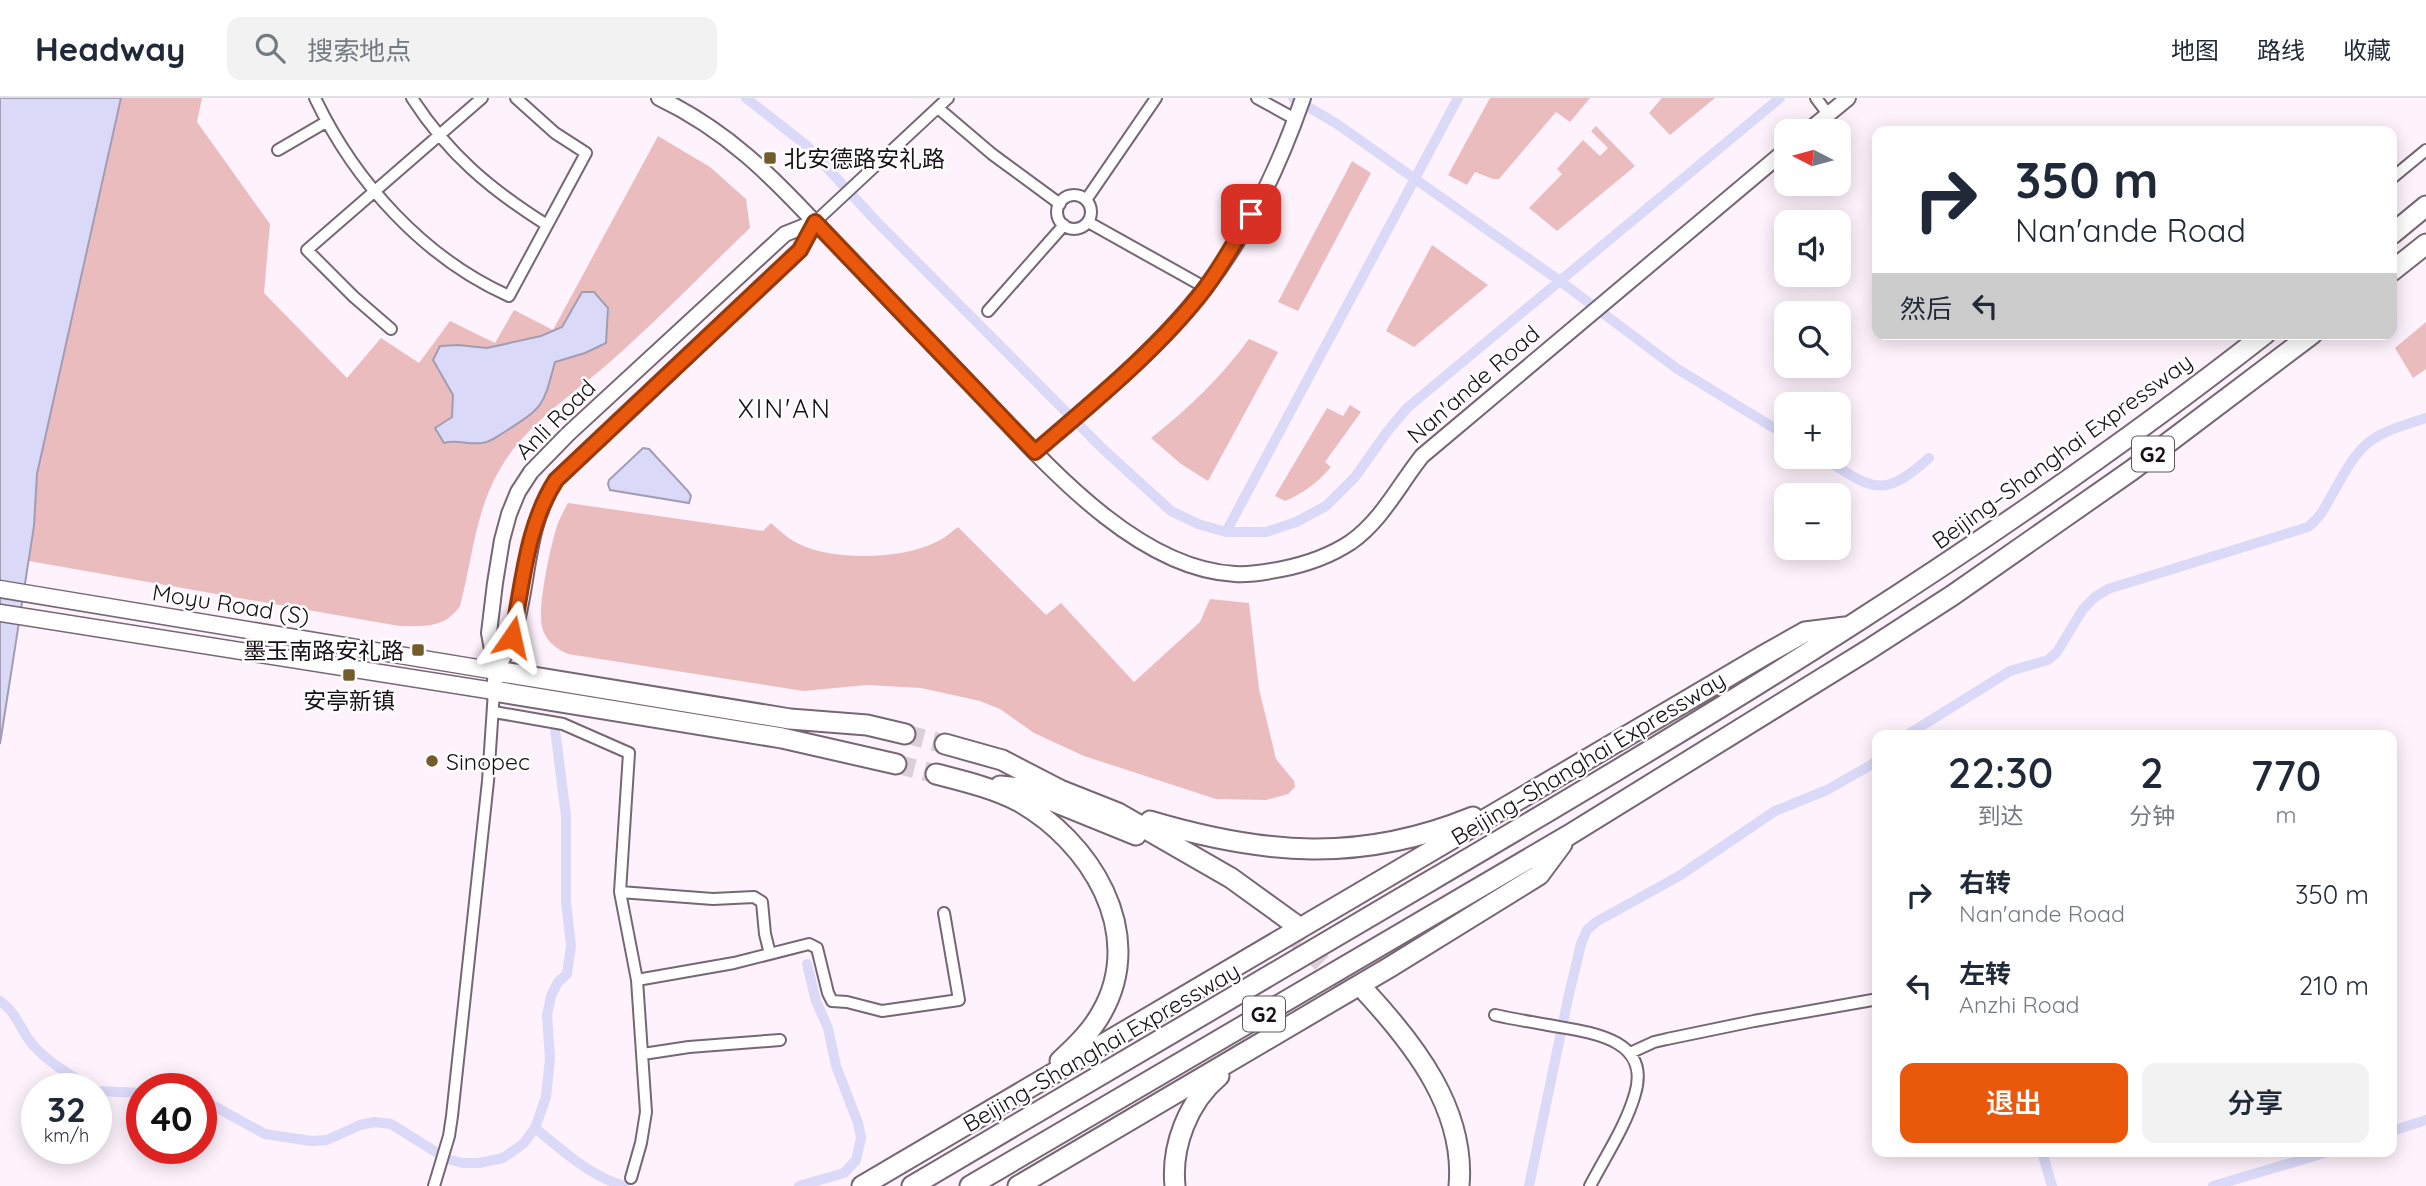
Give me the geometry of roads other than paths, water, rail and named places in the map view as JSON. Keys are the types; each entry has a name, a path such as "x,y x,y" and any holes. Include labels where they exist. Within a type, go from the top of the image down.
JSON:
{"highway":[{"path":"2397,230 2426,206"},
{"path":"2397,267 2426,244"},
{"name":"Beijing–Shanghai Expressway","path":"912,1186 1577,795 1853,626 1937,571 2115,446 2257,340"},
{"name":"G2","path":"970,1186 1569,835 1857,657 1953,595 2142,462 2304,340"},
{"path":"862,1186 1805,632 1853,626"},
{"path":"496,671 790,719 867,725 905,734"},
{"path":"494,691 782,738 896,764"},
{"path":"945,744 1002,760 1060,790 1118,813 1223,841 1338,849 1394,842 1440,830 1473,817 1502,811"},
{"path":"936,774 972,783 1016,800 1043,817 1064,834 1083,855 1110,903 1117,957 1114,985 1102,1012 1087,1034 1061,1059 1050,1076"},
{"path":"972,783 1020,788 1159,846 1292,928 1231,878 1118,813"},
{"path":"1025,1182 1390,967 1539,875 1569,835"},
{"path":"1451,1186 1452,1160 1448,1138 1434,1096 1362,994 1390,1018 1441,1093 1455,1137 1459,1159 1458,1186"},
{"path":"1175,1186 1175,1157 1188,1116 1206,1089 1270,1038"}],"main road":[{"name":"Moyu Road (S)","path":"0,589 496,671"},
{"name":"Moyu Road (S)","path":"0,613 494,691"}],"street":[{"path":"315,98 326,122 373,192 435,249 490,288 509,296 586,153 555,133 516,98"},
{"path":"412,98 439,136 484,182 547,225"},
{"path":"391,329 307,250 482,98"},
{"name":"Nan'ande Road","path":"659,98 688,111 771,175 1035,452 1100,513 1134,538 1174,558 1206,569 1234,574 1266,572 1301,565 1328,555 1353,541 1383,512 1422,456 1774,160"},
{"name":"Anli Road","path":"496,671 512,637 535,521 544,498 556,480 800,250 815,222 948,98"},
{"path":"1086,200 1156,98"},
{"path":"1035,452 1155,344 1206,288 1263,192 1298,110 1257,98"},
{"path":"1816,98 1828,114"},
{"path":"1822,119 1848,98"},
{"path":"938,108 992,154 1060,204"},
{"path":"278,150 326,122"},
{"path":"2397,174 2426,150"},
{"path":"1072,196 1086,200 1091,215 1088,222 1080,228 1070,229 1064,225 1057,214 1065,198 1072,196"},
{"name":"Anli Road","path":"496,671 489,633 502,540 518,492 531,472 785,234 815,222"},
{"path":"1088,222 1206,288"},
{"path":"988,311 1064,225"},
{"path":"435,1186 452,1116 496,671"},
{"path":"494,712 563,724 629,753 620,892 637,980 645,1126 631,1178"},
{"path":"620,892 713,899 759,899 762,902 770,954"},
{"path":"637,980 798,946 814,945 832,1001 883,1011 959,1000 944,913"},
{"path":"1630,1053 1654,1042 1788,1014 1872,1000"},
{"path":"1495,1015 1570,1029 1616,1042 1630,1053 1636,1063 1638,1073 1635,1095 1590,1186"},
{"path":"643,1054 689,1047 780,1040"}],"water":[{"path":"0,98 121,98 37,474 34,526 0,744"},
{"path":"582,292 594,292 608,308 606,343 555,362 541,404 495,438 482,443 444,443 435,428 452,417 453,395 433,360 440,346 487,348 541,336 562,327"},
{"path":"643,448 649,449 688,491 691,496 689,503 610,490 609,480"}],"waterway":[{"path":"746,98 806,145 876,221 1103,449 1171,511 1198,524 1226,532 1266,532 1296,522 1326,506 1355,477 1407,408 1780,98"},
{"path":"1293,98 1337,124 1560,281 1676,368 1774,428"},
{"path":"1226,532 1458,98"},
{"path":"1915,730 2010,671 2048,660 2057,652 2083,609 2108,589 2308,527 2322,512 2352,461 2369,442 2391,430 2426,418"},
{"path":"1841,469 1865,482 1888,485 1929,458"},
{"path":"217,1108 265,1134 311,1141 327,1140 360,1125 375,1122 391,1124 447,1159 463,1163 503,1158 523,1144 535,1128 546,1097 550,1059 547,1015 551,996 558,982 567,974 571,946 566,902 566,816 555,729"},
{"path":"1529,1186 1569,994 1587,930 1596,922 1679,876 1775,811 1827,790 1872,764"},
{"path":"799,1186 844,1173 856,1160 861,1138 836,1066 828,1028 816,1001 807,964"},
{"path":"0,1001 11,1011 39,1052 68,1073"},
{"path":"112,1092 126,1092"},
{"path":"2397,1129 2426,1120"},
{"path":"535,1128 588,1169 624,1186"},
{"path":"2043,1157 2052,1186"},
{"path":"2213,1186 2311,1157"}],"tunnel":[{"path":"905,734 945,744"},
{"path":"896,764 936,774"},
{"path":"1287,930 1358,997"}],"place":[{"name":"北安德路安礼路","path":"770,158"},
{"name":"墨玉南路安礼路","path":"418,650"},
{"name":"安亭新镇","path":"349,675"},
{"name":"Sinopec","path":"432,761"}],"district":[{"name":"XIN'AN","path":"785,408"}]}
